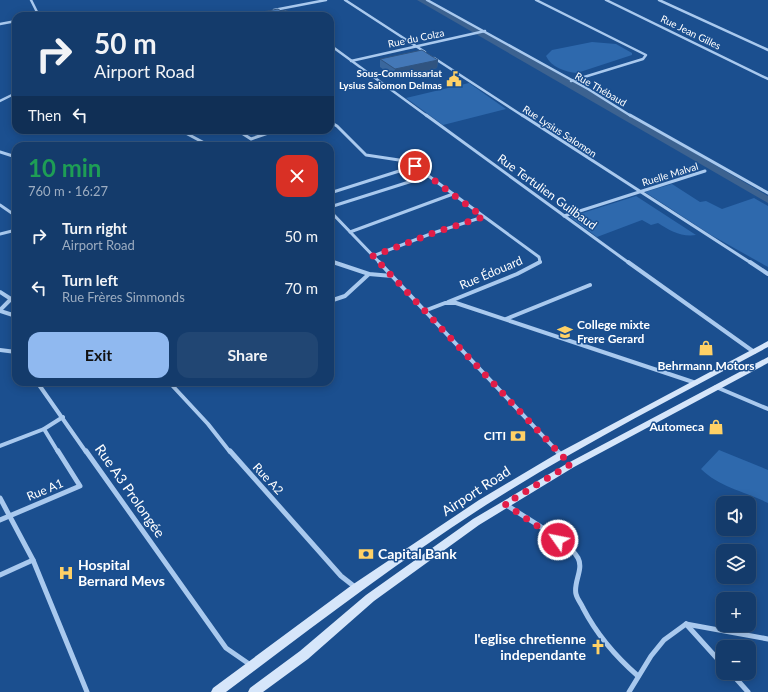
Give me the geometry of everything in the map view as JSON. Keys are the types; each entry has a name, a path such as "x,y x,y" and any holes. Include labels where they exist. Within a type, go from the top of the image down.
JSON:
{"main road":[{"name":"Airport Road","path":"217,692 356,588 482,503 561,455 768,344"},
{"name":"Airport Road","path":"254,692 304,655 370,598 505,504 571,464 768,360"},
{"path":"561,455 571,464"}],"street":[{"path":"31,0 38,12"},
{"path":"267,12 326,0"},
{"path":"345,0 426,53"},
{"name":"Rue Thébaud","path":"426,0 768,193"},
{"path":"536,0 646,54 643,59 571,81"},
{"name":"Rue Jean Gilles","path":"606,0 768,79"},
{"path":"659,0 768,50"},
{"path":"281,9 286,12"},
{"path":"0,24 12,22"},
{"name":"Rue du Colza","path":"351,61 484,32"},
{"name":"Rue Tertulien Guilbaud","path":"334,48 564,216 754,352"},
{"name":"Rue Lysius Salomon","path":"432,57 768,274"},
{"path":"0,101 12,95"},
{"path":"334,124 366,155 398,160 415,166 483,217"},
{"path":"188,134 202,142"},
{"path":"244,134 251,139 265,134"},
{"path":"0,152 12,156"},
{"path":"334,192 415,166"},
{"name":"Ruelle Malval","path":"564,216 705,171"},
{"path":"334,206 428,176"},
{"path":"350,232 453,194"},
{"path":"0,205 12,213"},
{"path":"334,215 561,455"},
{"path":"373,256 433,233 483,217"},
{"name":"Rue Édouard","path":"424,311 518,274 540,262 539,257 483,217"},
{"path":"0,234 12,231"},
{"path":"334,262 369,274 392,276"},
{"path":"334,299 348,294 369,274"},
{"path":"506,319 590,285"},
{"path":"0,292 11,299 0,310 12,314"},
{"path":"448,302 506,319 696,383"},
{"path":"0,350 12,352"},
{"name":"Rue A3 Prolongée","path":"40,386 226,648 252,666"},
{"name":"Rue A2","path":"173,386 208,424 242,466 342,576 356,588"},
{"path":"716,387 768,408"},
{"path":"0,446 44,429 62,416"},
{"name":"Rue A1","path":"0,520 80,486 44,429"},
{"path":"0,498 11,516 33,560 87,692"},
{"path":"505,504 568,546 579,559 576,595 595,630 614,656 638,676"},
{"path":"0,574 33,560"},
{"path":"686,624 716,656"},
{"path":"629,692 638,676 664,640 686,624 768,639"},
{"path":"737,680 748,692"}],"shaded area":[{"path":"592,42 616,44 632,53 632,55 577,73 555,66 546,56 552,50"},
{"path":"469,83 506,109 443,125 406,98"},
{"path":"672,184 700,202 706,201 722,209 754,198 768,206 768,267 711,235 645,192"},
{"path":"636,196 696,235 681,234 671,231 658,223 651,225 642,220 597,237 570,217"},
{"path":"719,450 768,470 768,503 756,497 756,496 752,496 724,485 701,469"}],"building":[{"path":"278,9 289,12 262,12"},
{"path":"422,50 438,60 395,69 380,59"}],"waterway":[{"path":"421,0 581,90 768,200"}],"place":[{"name":"Sous-Commissariat Lysius Salomon Delmas","path":"454,79"},
{"name":"College mixte Frere Gerard","path":"565,332"},
{"name":"Behrmann Motors","path":"706,348"},
{"name":"Automeca","path":"716,427"},
{"name":"CITI","path":"518,436"},
{"name":"Capital Bank","path":"366,554"},
{"name":"Hospital Bernard Mevs","path":"66,573"},
{"name":"l'eglise chretienne independante","path":"598,647"}],"route":[{"path":"415,166 483,217 478,220 433,233 373,256 571,464 505,504 558,540"}]}
